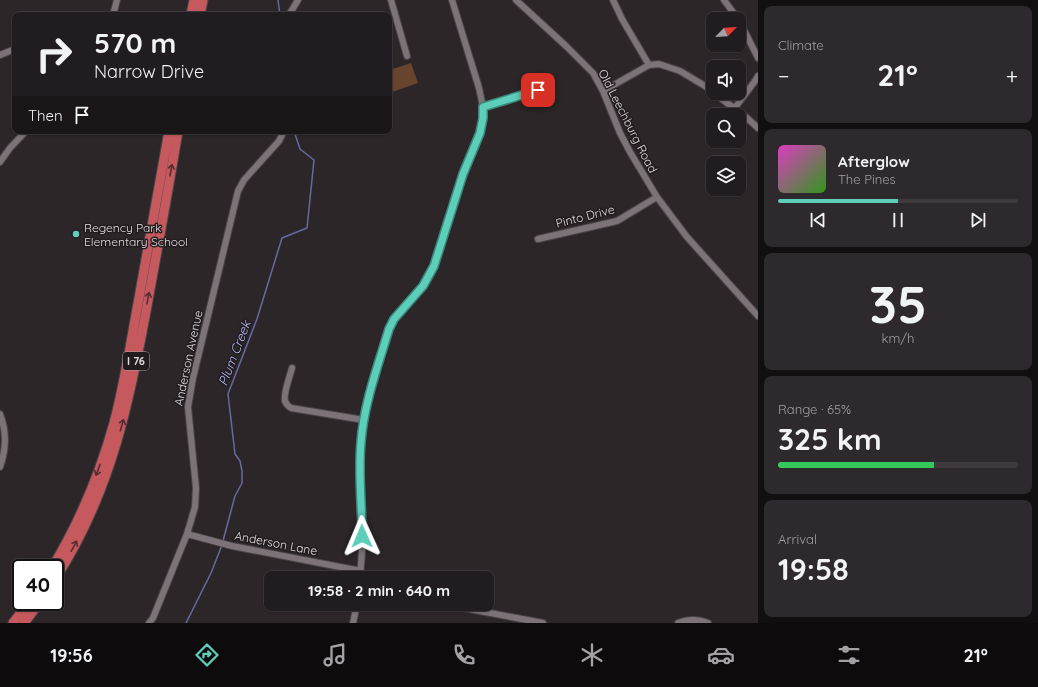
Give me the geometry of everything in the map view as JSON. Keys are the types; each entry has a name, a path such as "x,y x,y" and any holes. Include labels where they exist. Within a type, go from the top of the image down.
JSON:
{"highway":[{"path":"192,12 194,0"},
{"path":"201,12 203,0"},
{"name":"I 76","path":"57,559 89,494 100,466 113,424 134,324 168,134"},
{"name":"I 76","path":"64,564 89,516 104,481 124,418 143,326 177,134"},
{"path":"13,623 22,611"},
{"path":"24,623 33,611"}],"street":[{"path":"114,12 117,0"},
{"path":"291,12 298,0"},
{"path":"391,0 407,56"},
{"path":"360,571 362,551 360,482 361,442 366,409 389,329 394,319 423,286 434,266 463,174 480,133 483,118 480,88 452,0"},
{"name":"Old Leechburg Road","path":"516,0 586,64 603,91 620,133 630,152 657,197 687,237 758,316"},
{"path":"613,0 622,19 649,65"},
{"path":"724,0 733,12"},
{"path":"746,33 758,58"},
{"path":"0,54 12,50"},
{"path":"603,91 649,65 660,64 674,69 706,87"},
{"path":"735,108 758,76"},
{"path":"483,107 538,90"},
{"path":"723,100 733,108"},
{"path":"746,118 758,128"},
{"path":"0,162 10,148 23,134"},
{"name":"Anderson Avenue","path":"149,623 153,618 187,534 195,507 196,488 188,407 193,378 238,191 244,180 279,141 282,134"},
{"name":"Pinto Drive","path":"538,239 617,221 657,197"},
{"path":"292,368 285,397 288,406 292,408 364,420"},
{"path":"0,414 5,440 4,454 0,467"},
{"name":"Anderson Lane","path":"187,534 232,546 342,571"},
{"path":"353,623 356,611"},
{"path":"480,611 543,623"},
{"path":"678,623 694,619 708,623"}],"shaded area":[{"path":"411,63 418,83 392,92 392,69"}],"waterway":[{"name":"Plum Creek","path":"278,0 280,12"},
{"name":"Plum Creek","path":"223,541 235,496 242,483 240,461 235,454 228,394 257,319 282,238 307,228 314,160 300,149 295,134"},
{"name":"Plum Creek","path":"186,623 211,573 222,545"}],"place":[{"name":"Regency Park Elementary School","path":"76,234"}],"route":[{"path":"362,536 360,482 361,442 366,409 389,329 394,319 423,286 434,266 463,174 480,133 483,118 483,107 538,90"}]}
